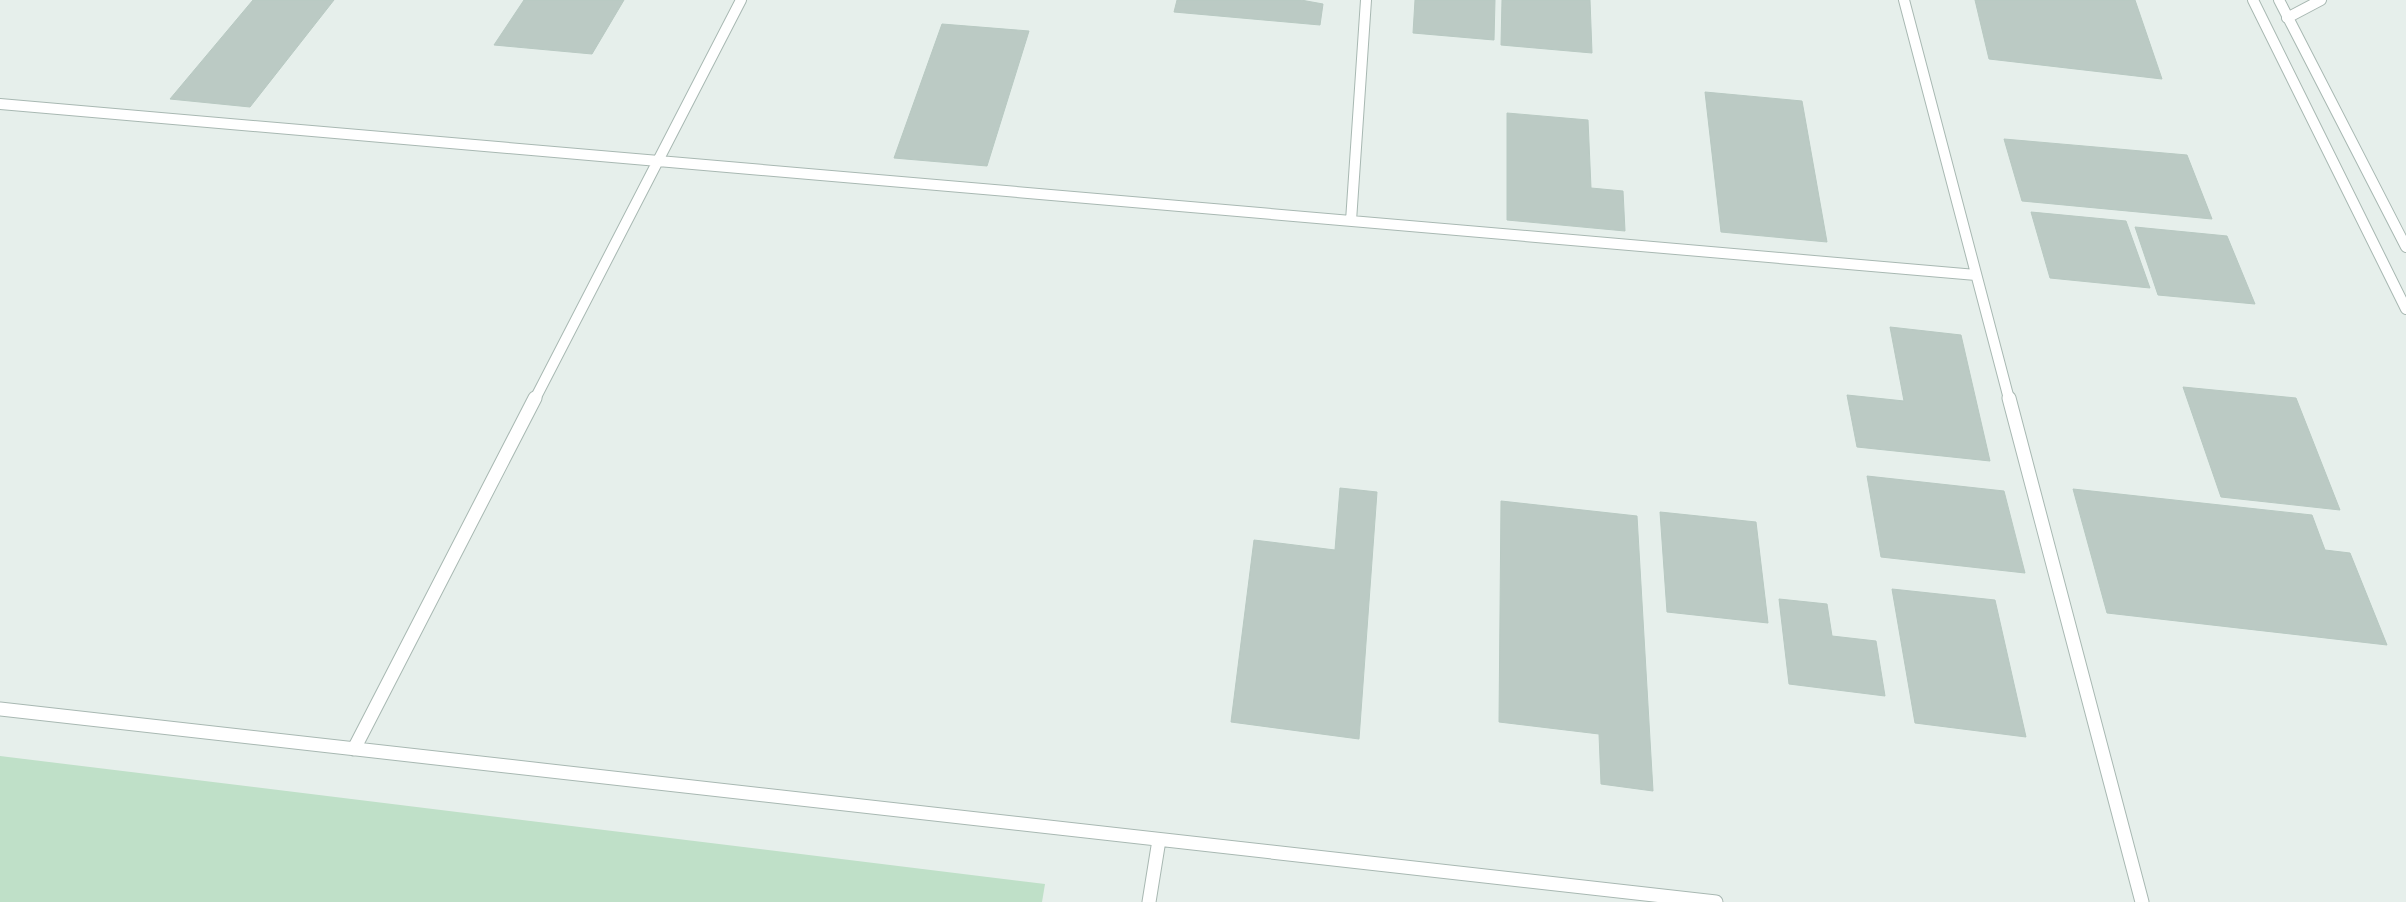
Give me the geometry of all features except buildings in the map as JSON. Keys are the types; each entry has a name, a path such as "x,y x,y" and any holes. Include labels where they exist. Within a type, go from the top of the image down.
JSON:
{"street":[{"path":"354,749 740,0"},
{"path":"1351,221 1366,0"},
{"path":"1904,0 2142,902"},
{"path":"2253,0 2406,309"},
{"path":"2279,0 2406,247"},
{"path":"2287,18 2321,0"},
{"path":"0,104 1976,275"},
{"path":"0,709 1716,902"},
{"path":"1149,902 1159,840"}],"green space":[{"path":"0,756 1045,884 1042,902 0,902"}]}
